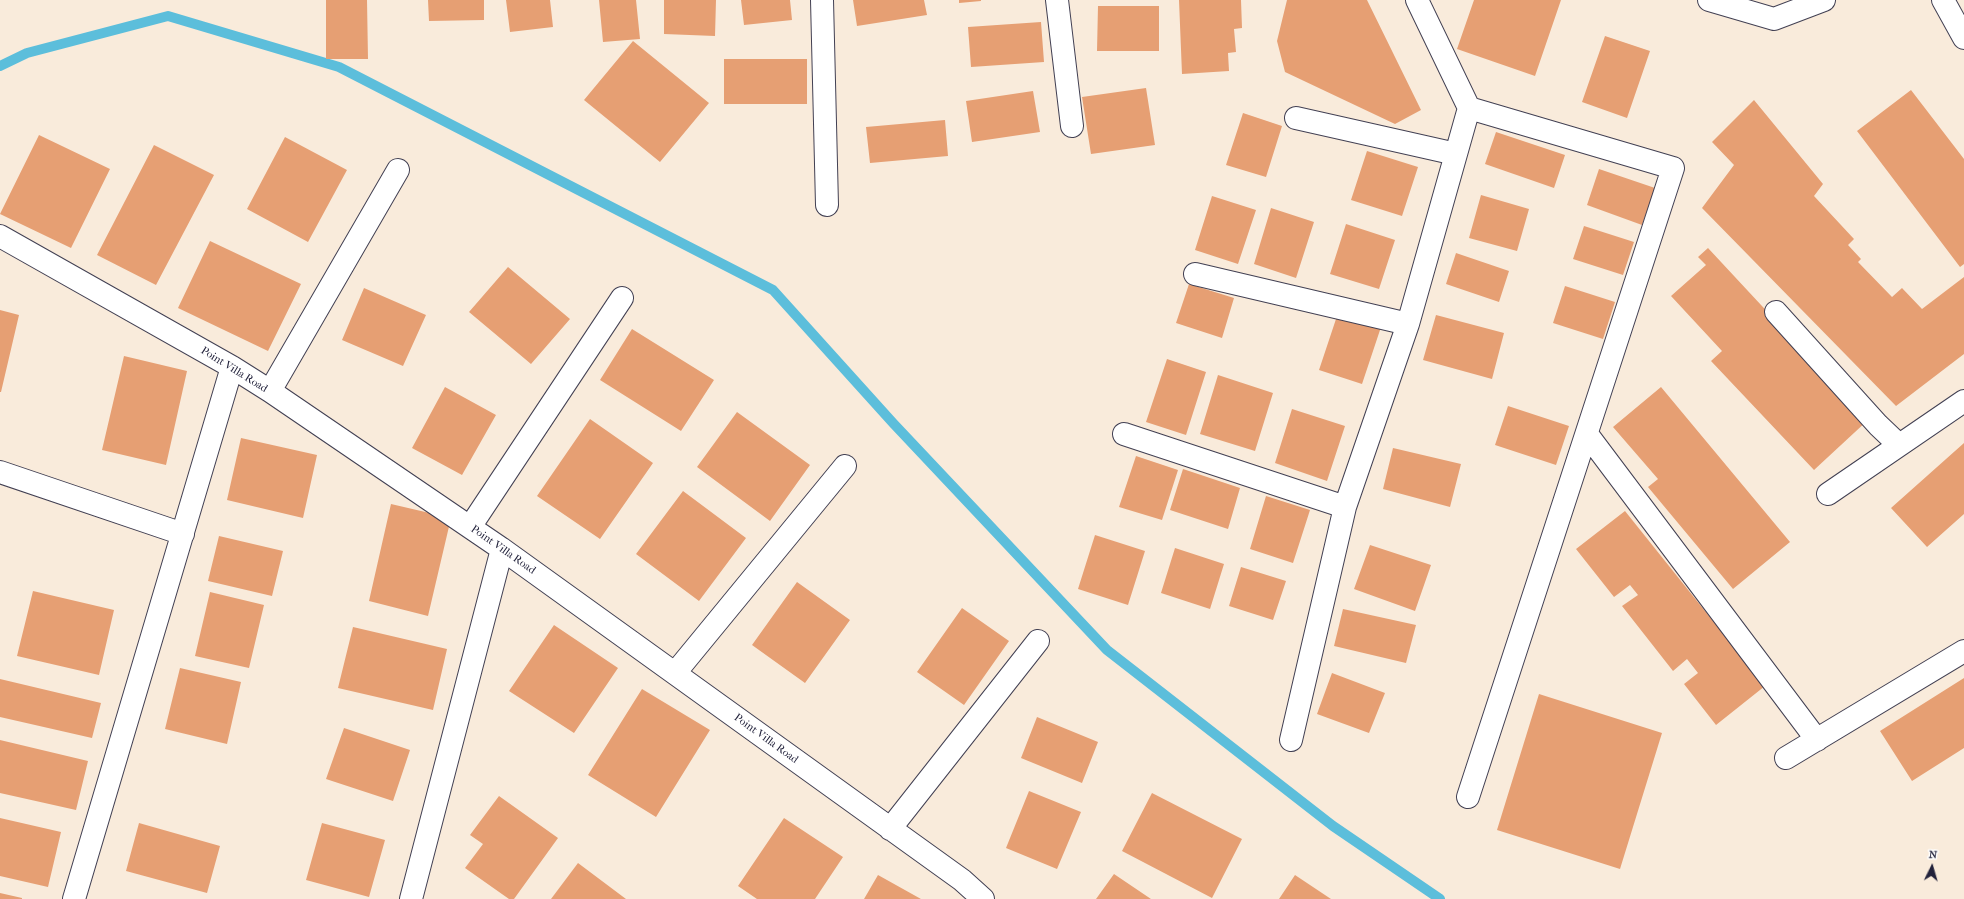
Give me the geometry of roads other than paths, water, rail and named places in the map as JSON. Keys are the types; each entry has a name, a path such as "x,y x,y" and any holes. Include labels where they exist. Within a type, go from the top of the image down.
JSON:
{"street":[{"path":"822,0 827,205"},
{"path":"1057,0 1072,126"},
{"path":"1291,740 1345,507 1408,324 1469,108 1417,0"},
{"path":"1709,0 1774,19 1824,0"},
{"path":"1943,0 1964,38"},
{"path":"1468,797 1673,168 1469,108"},
{"path":"1296,118 1456,154"},
{"path":"270,392 398,170"},
{"name":"Point Villa Road","path":"0,236 232,367 270,392 502,549 962,880 983,899"},
{"path":"1194,274 1408,324"},
{"path":"470,527 622,298"},
{"path":"1776,312 1878,425 1899,445"},
{"path":"74,899 232,367"},
{"path":"1828,494 1964,401"},
{"path":"1124,434 1345,507"},
{"path":"1587,434 1817,740"},
{"path":"675,673 844,466"},
{"path":"0,472 183,534"},
{"path":"411,899 502,549"},
{"path":"890,829 1038,641"},
{"path":"1786,758 1964,651"}],"waterway":[{"path":"0,66 27,53 168,16 339,67 773,290 893,423 1107,650 1333,826 1440,899"}]}
